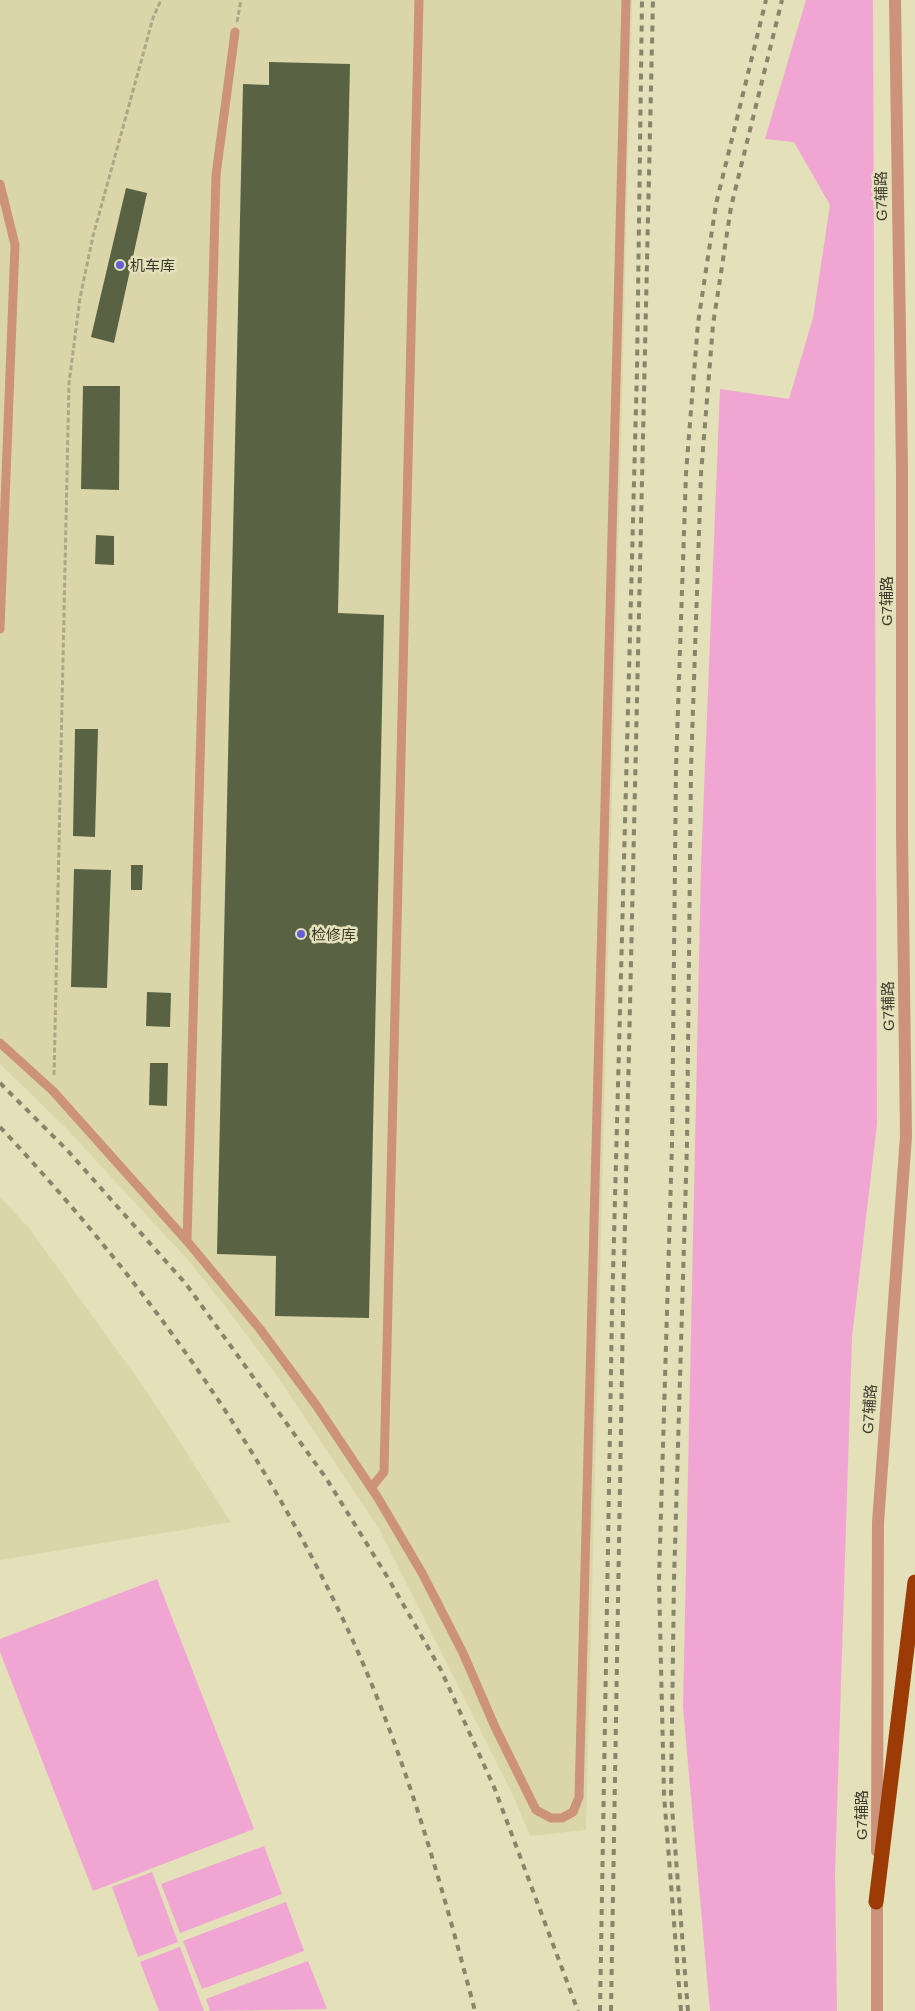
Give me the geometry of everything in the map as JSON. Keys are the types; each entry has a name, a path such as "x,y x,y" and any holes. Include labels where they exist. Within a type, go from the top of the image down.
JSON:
{"highway":[{"path":"876,1902 915,1582"}],"street":[{"name":"G7辅路","path":"877,2011 878,1523 888,1361 906,1136 902,832 902,469 895,0"}],"lane":[{"path":"371,1488 384,1472 419,0"},
{"path":"0,1043 53,1091 187,1241 260,1329 316,1404 371,1488 422,1573 463,1653 495,1726 536,1810 551,1818 562,1818 573,1812 579,1798 626,0"},
{"path":"187,1241 216,176 235,32"},
{"path":"0,184 15,244 0,629"}],"path":[{"path":"53,1091 69,383 80,298 93,236 153,18 161,0"},
{"path":"235,32 241,0"}],"shaded area":[{"path":"0,0 632,0 586,1830 530,1836 512,1793 379,1529 275,1373 188,1260 65,1127 0,1064"},
{"path":"806,0 873,0 877,1124 852,1337 835,1873 837,2011 710,2011 683,1707 701,866 720,389 789,399 813,318 830,205 794,142 765,139"},
{"path":"0,1197 29,1228 150,1396 231,1522 0,1560"},
{"path":"157,1579 254,1829 93,1891 0,1652 0,1639"},
{"path":"264,1846 282,1894 180,1933 161,1884"},
{"path":"152,1872 178,1942 138,1957 112,1887"},
{"path":"286,1902 304,1951 202,1989 183,1941"},
{"path":"180,1947 204,2011 159,2011 140,1962"},
{"path":"308,1961 327,2009 210,2011 206,1999"}],"building":[{"name":"检修库","path":"269,62 350,64 338,613 384,615 369,1318 275,1316 276,1256 217,1254 243,84 269,85"},
{"name":"机车库","path":"126,188 147,193 114,343 91,337"},
{"path":"83,386 120,386 119,490 81,489"},
{"path":"96,535 114,536 114,565 95,564"},
{"path":"75,729 98,729 95,837 73,836"},
{"path":"131,865 143,865 142,890 131,890"},
{"path":"74,869 111,870 107,988 71,987"},
{"path":"147,992 171,993 170,1027 146,1026"},
{"path":"150,1063 168,1063 167,1106 149,1105"}],"railway":[{"path":"600,2011 612,1312 637,370 642,0"},
{"path":"611,2011 623,1311 653,0"},
{"path":"681,2011 664,1795 659,1580 672,1144 676,768 686,473 698,323 716,204 766,0"},
{"path":"688,2011 671,1795 674,1580 687,1144 691,768 701,474 713,325 731,207 782,0"},
{"path":"0,1083 68,1151 186,1284 326,1478 388,1578 441,1670 494,1787 578,2011"},
{"path":"0,1127 53,1185 103,1245 198,1370 282,1503 320,1572 354,1643 391,1733 407,1778 450,1917 475,2011"}],"place":[{"name":"机车库","path":"120,265"},
{"name":"检修库","path":"301,934"}]}
